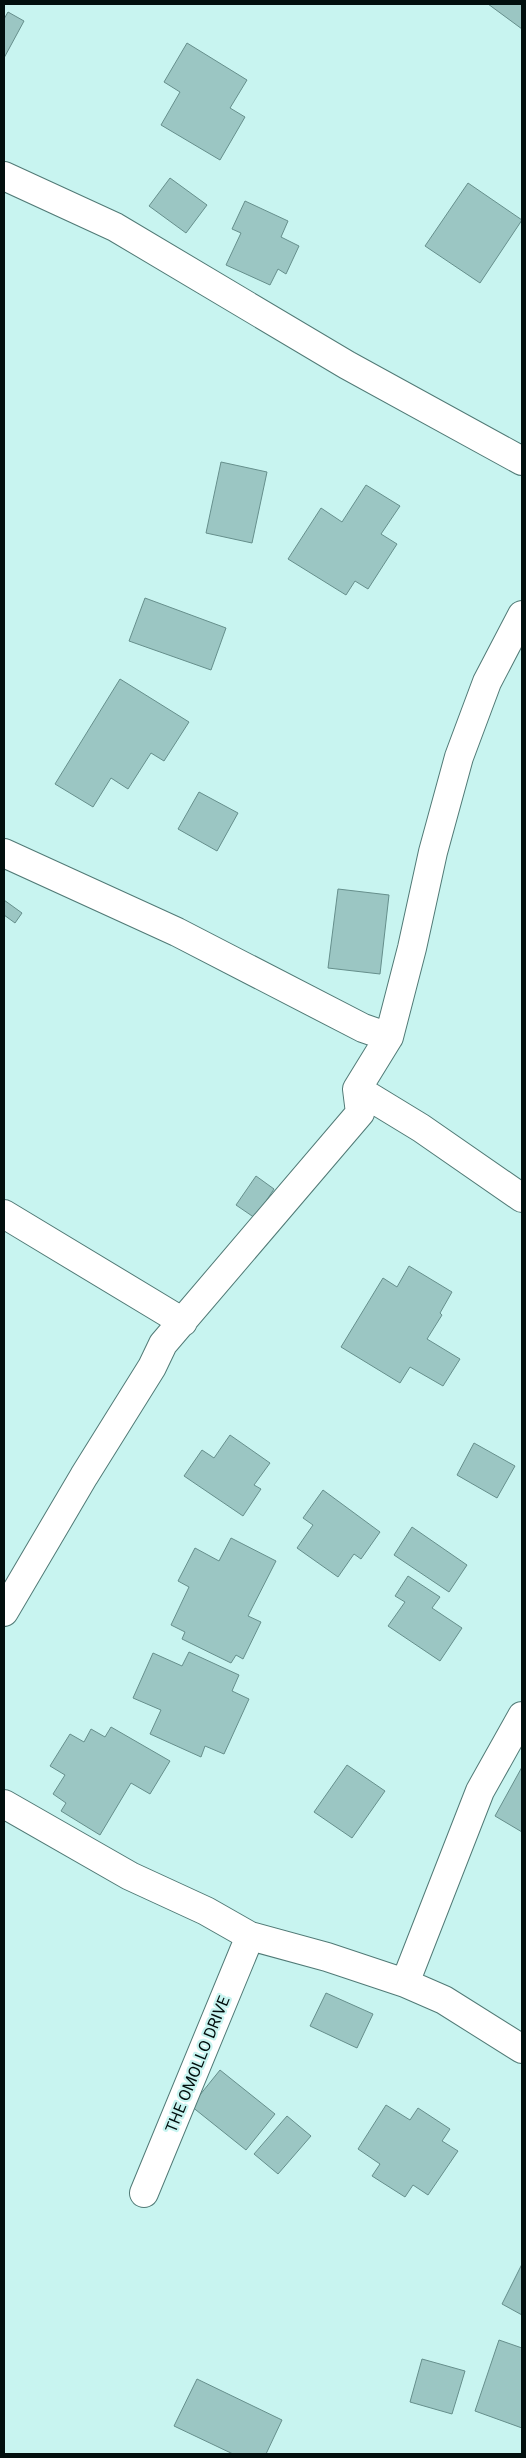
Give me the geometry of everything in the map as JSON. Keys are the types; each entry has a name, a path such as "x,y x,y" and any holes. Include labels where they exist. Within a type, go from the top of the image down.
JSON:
{"street":[{"path":"4,176 115,227 347,365 522,461"},
{"path":"4,1612 84,1476 152,1367 163,1344 360,1113 357,1088 389,1037 412,948 433,852 458,757 487,682 522,614"},
{"path":"4,853 177,932 363,1028 389,1037"},
{"path":"357,1088 420,1128 522,1198"},
{"path":"4,1214 183,1322"},
{"path":"405,1983 480,1792 522,1716"},
{"path":"4,1804 130,1876 206,1911 250,1936 327,1957 405,1983 444,2000 522,2049"},
{"name":"THE OMOLLO DRIVE","path":"144,2193 250,1936"}],"building":[{"path":"488,4 522,4 522,29"},
{"path":"8,12 24,21 4,58 4,19"},
{"path":"187,43 247,80 230,108 245,117 220,160 161,125 180,92 164,82"},
{"path":"170,178 207,205 186,233 149,206"},
{"path":"468,183 522,220 480,283 425,246"},
{"path":"245,201 288,221 281,237 299,246 286,274 278,269 270,285 226,265 241,233 232,229"},
{"path":"221,462 267,472 252,543 206,533"},
{"path":"366,485 400,506 381,534 397,544 368,589 355,581 346,595 288,559 321,508 342,522"},
{"path":"145,598 226,628 211,670 129,641"},
{"path":"120,679 189,722 164,761 151,753 128,789 111,778 93,807 55,784"},
{"path":"199,792 238,813 217,851 178,829"},
{"path":"338,889 389,895 380,974 328,968"},
{"path":"4,900 22,913 15,923 4,915"},
{"path":"256,1176 274,1189 255,1218 236,1205"},
{"path":"409,1266 452,1292 440,1313 442,1315 427,1339 460,1359 443,1386 410,1367 400,1383 341,1347 383,1278 397,1287"},
{"path":"230,1435 270,1463 254,1485 261,1489 243,1516 184,1476 202,1450 214,1458"},
{"path":"474,1443 515,1466 497,1498 457,1475"},
{"path":"323,1490 380,1532 361,1559 354,1554 338,1577 297,1548 313,1525 303,1518"},
{"path":"412,1527 467,1565 449,1592 394,1555"},
{"path":"231,1538 276,1561 248,1616 261,1622 243,1659 236,1655 231,1663 182,1639 185,1632 171,1625 189,1587 178,1581 195,1548 219,1561"},
{"path":"408,1576 440,1597 432,1608 462,1628 440,1661 388,1626 405,1602 395,1596"},
{"path":"189,1652 239,1675 232,1691 249,1699 224,1754 205,1746 201,1757 150,1734 161,1710 133,1698 153,1653 182,1666"},
{"path":"111,1727 170,1761 150,1794 131,1783 100,1835 61,1811 66,1803 53,1794 65,1775 50,1766 70,1734 84,1742 91,1729 105,1737"},
{"path":"347,1765 385,1791 352,1838 314,1812"},
{"path":"522,1767 522,1832 495,1816"},
{"path":"326,1993 373,2014 357,2048 310,2026"},
{"path":"220,2070 275,2114 246,2150 191,2106"},
{"path":"386,2105 410,2120 418,2108 450,2129 442,2141 458,2151 428,2195 413,2185 405,2197 372,2176 380,2164 358,2149"},
{"path":"287,2116 311,2136 278,2174 254,2154"},
{"path":"522,2264 522,2315 502,2304"},
{"path":"499,2340 522,2348 522,2428 475,2411"},
{"path":"422,2359 465,2371 452,2414 410,2402"},
{"path":"197,2379 282,2420 266,2454 233,2454 174,2426"}]}
